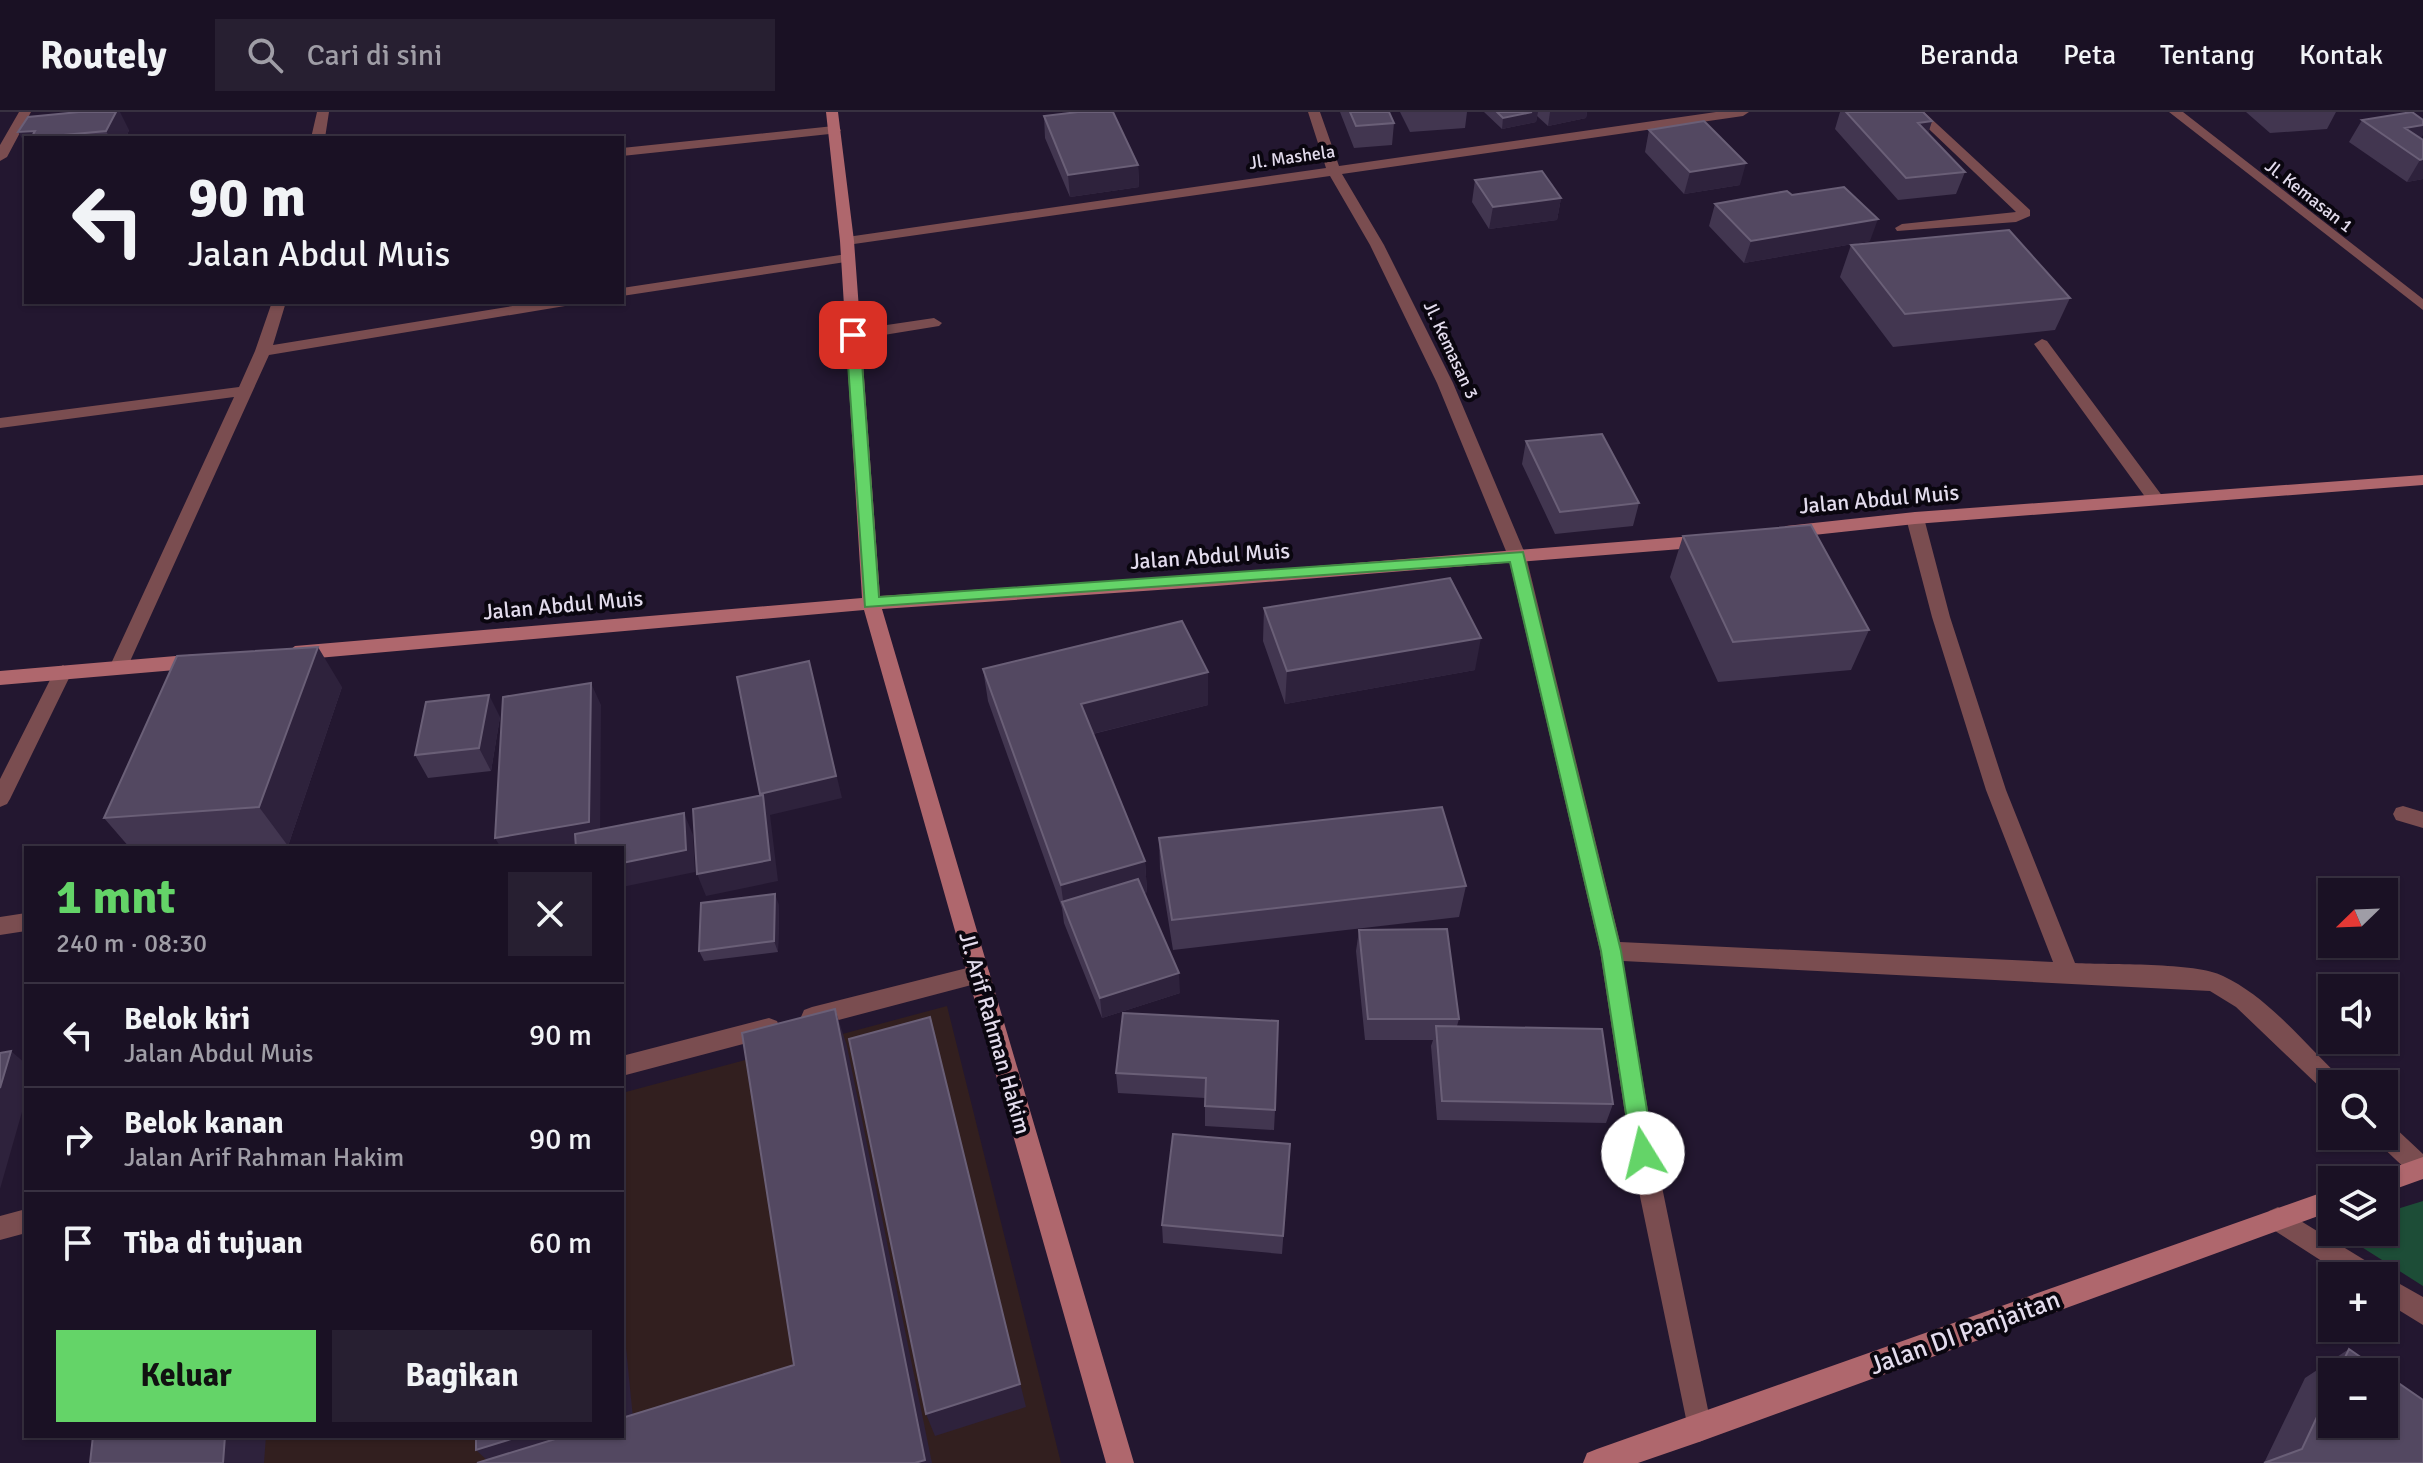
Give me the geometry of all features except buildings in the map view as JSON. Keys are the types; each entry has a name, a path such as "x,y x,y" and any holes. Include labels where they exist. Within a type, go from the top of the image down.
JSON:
{"main road":[{"name":"Jl. Arif Rahman Hakim","path":"832,112 847,241 871,603 1120,1463"},
{"name":"Jalan Abdul Muis","path":"1775,533 1915,518 2423,480"},
{"name":"Jalan Abdul Muis","path":"275,654 871,603 1728,538"},
{"path":"0,678 213,660"},
{"path":"2398,1177 2422,1168"},
{"name":"Jalan DI Panjaitan","path":"1597,1463 2318,1205"}],"street":[{"path":"0,157 25,112"},
{"path":"318,136 323,112"},
{"name":"Jl. Kemasan 3","path":"1314,112 1333,169 1377,245 1445,383 1517,556 1611,951 1643,1153 1699,1429"},
{"name":"Jl. Mashela","path":"847,241 1688,115 1743,112"},
{"path":"1902,228 2016,218 2025,213 1917,112"},
{"name":"Jl. Kemasan 1","path":"2175,112 2423,306"},
{"path":"624,152 834,130"},
{"path":"624,292 847,258"},
{"path":"118,668 263,351 278,304"},
{"path":"263,351 553,304"},
{"path":"853,335 934,323"},
{"path":"2042,344 2157,501"},
{"path":"0,423 243,391"},
{"path":"1915,518 1941,617 1996,790 2068,974"},
{"path":"0,799 63,672"},
{"path":"0,926 24,922"},
{"path":"1611,951 2191,978 2215,982 2244,1000 2318,1071"},
{"path":"624,1065 979,974"},
{"path":"2398,1146 2422,1168"},
{"path":"2278,1219 2345,1262"},
{"path":"0,1228 24,1222"},
{"path":"2398,1296 2423,1312"}],"shaded area":[{"path":"947,1006 1061,1463 118,1463 121,1438 624,1438 624,1092"}],"green space":[{"path":"2423,1201 2423,1286 2398,1270 2398,1262 2385,1262 2360,1246 2398,1246 2398,1209"}],"route":[{"path":"853,335 871,603 1517,556 1611,951 1643,1153"}]}
